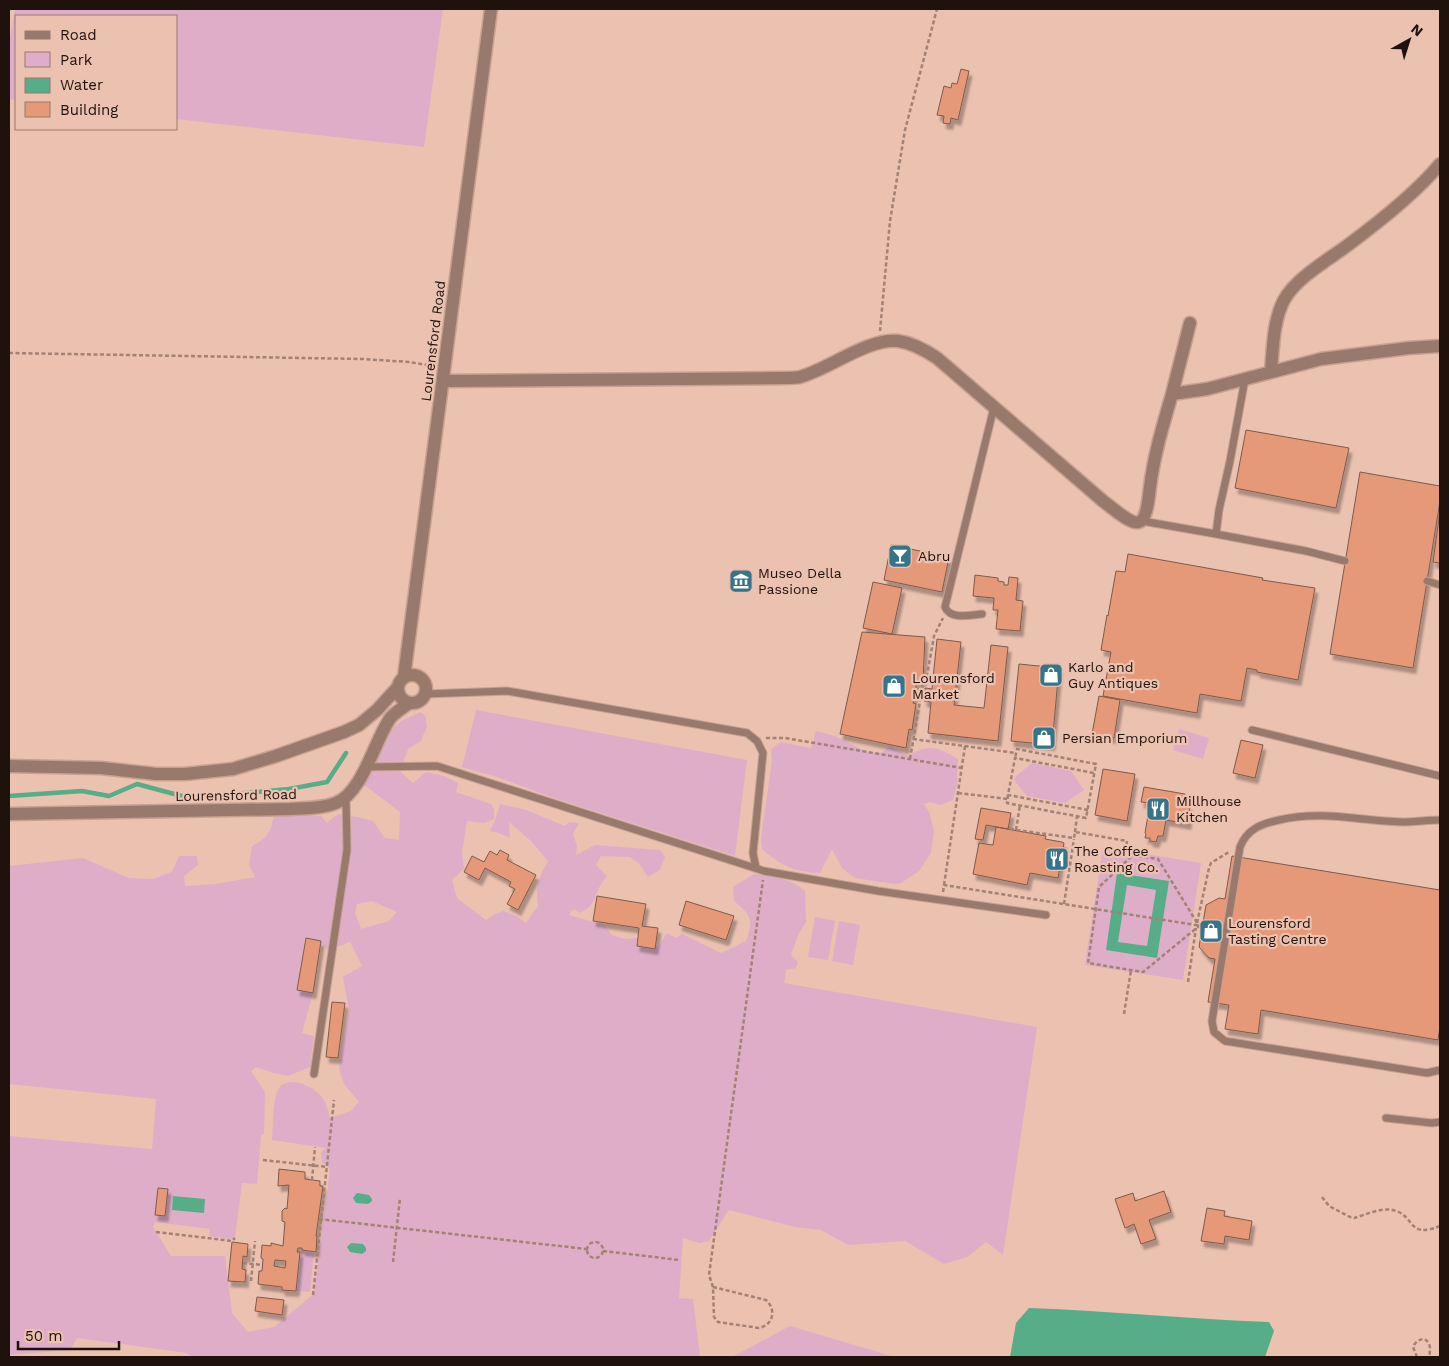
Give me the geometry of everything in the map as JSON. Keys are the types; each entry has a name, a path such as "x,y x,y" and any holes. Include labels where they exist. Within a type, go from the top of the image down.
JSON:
{"street":[{"name":"Lourensford Road","path":"401,682 491,9"},
{"path":"1271,371 1277,321 1281,306 1288,293 1303,279 1360,237 1428,178 1440,164"},
{"path":"443,375 800,377 881,343 898,341 922,348 937,358 1103,501 1134,522 1142,521 1148,502 1152,472 1190,323"},
{"path":"1172,394 1207,389 1321,359 1440,346"},
{"path":"9,766 101,768 156,774 185,774 233,769 276,756 359,725 377,710 401,682 410,675 421,678 425,682 425,694 422,699 416,702 403,700 399,694 401,682"},
{"path":"346,797 356,784 390,718 409,702"},
{"name":"Lourensford Road","path":"9,814 318,808 336,803 346,797"}],"lane":[{"path":"1216,534 1245,378"},
{"path":"982,614 952,614 946,611 945,607 994,407"},
{"path":"1142,521 1306,551 1345,561"},
{"path":"1427,581 1440,585"},
{"path":"425,694 507,691 741,732 752,736 763,753 753,853 756,868"},
{"path":"1252,730 1440,776"},
{"path":"365,767 437,766 764,871 878,891 1046,915"},
{"path":"314,1074 347,850 346,797"},
{"path":"1440,820 1401,822 1316,815 1294,817 1254,828 1240,845 1212,1021 1214,1032 1225,1041 1427,1073 1440,1070"},
{"path":"1386,1118 1432,1123 1440,1122"}],"path":[{"path":"881,343 880,330 890,221 905,130 937,9"},
{"path":"9,353 363,359 409,362 443,375"},
{"path":"910,759 923,684 926,681 934,636 946,611"},
{"path":"757,741 769,738 785,738 962,768"},
{"path":"913,739 1016,753 1017,750 1096,764 1086,818 1007,803 1016,753"},
{"path":"942,900 965,746"},
{"path":"1015,758 1094,773"},
{"path":"958,793 1008,797 1088,810"},
{"path":"1016,830 1020,805"},
{"path":"1064,904 1077,816"},
{"path":"1010,829 1074,838"},
{"path":"1075,832 1126,840 1124,854 1158,859 1198,925"},
{"path":"1188,982 1208,868 1211,863 1240,845"},
{"path":"1133,855 1099,887 1088,963 1144,972 1198,925"},
{"path":"713,1286 766,1300 772,1308 770,1322 759,1328 715,1320 713,1313 713,1286 709,1275 764,871"},
{"path":"944,885 1198,925"},
{"path":"1124,1014 1131,970"},
{"path":"313,1295 334,1100"},
{"path":"312,1180 315,1147"},
{"path":"263,1160 327,1167"},
{"path":"1322,1197 1329,1206 1354,1218 1392,1210 1403,1215 1416,1228 1425,1230 1440,1226"},
{"path":"393,1262 400,1198"},
{"path":"320,1219 586,1249"},
{"path":"156,1232 232,1241 235,1238"},
{"path":"251,1281 255,1240"},
{"path":"596,1241 602,1245 603,1251 602,1255 594,1258 587,1254 586,1249 589,1243 596,1241"},
{"path":"603,1251 679,1260"},
{"path":"242,1263 262,1265"},
{"path":"1417,1357 1413,1347 1421,1339 1429,1343 1430,1357"}],"green space":[{"path":"15,9 443,9 424,147 178,119 178,15 15,15 15,100 9,99 9,43"},
{"path":"476,710 747,760 735,856 462,767"},
{"path":"421,712 425,716 427,726 421,741 408,749 400,771 413,783 426,772 444,776 458,783 456,792 491,804 494,809 494,819 484,823 467,821 462,852 464,869 452,880 457,898 486,920 504,911 526,923 538,906 538,882 548,861 532,842 509,822 510,838 490,831 500,804 526,810 565,826 569,822 579,823 573,834 577,846 576,855 595,845 660,850 665,857 660,870 648,877 639,863 630,857 601,856 596,865 607,876 589,907 579,913 575,909 572,910 569,915 604,925 612,935 625,939 638,938 648,947 658,947 667,933 676,938 682,934 721,953 746,941 750,928 747,914 734,901 733,887 754,874 774,877 787,880 805,891 806,922 799,933 791,955 798,962 796,968 786,970 784,983 1037,1027 1003,1255 986,1242 967,1257 944,1264 905,1241 848,1245 821,1230 795,1227 729,1210 709,1241 700,1243 683,1238 679,1298 693,1299 700,1357 191,1357 187,1353 77,1338 70,1350 9,1355 9,1136 152,1149 156,1099 9,1084 9,866 83,858 129,878 153,879 172,872 179,856 197,856 198,865 184,876 185,886 216,884 255,877 249,865 252,846 266,837 272,825 274,814 321,816 327,823 338,814 358,817 373,821 385,838 399,840 400,812 363,784 389,732 401,721","holes":["372,901 397,912 389,921 361,929 355,913 357,904","305,939 318,940 328,950 350,942 362,966 343,977 349,1010 339,1069 344,1084 359,1102 351,1111 330,1118 323,1098 305,1085 292,1082 286,1083 277,1092 272,1140 326,1148 321,1152 322,1162 330,1169 314,1294 274,1327 248,1332 232,1313 225,1256 171,1256 153,1227 155,1222 210,1229 209,1236 235,1238 242,1183 257,1184 261,1135 264,1134 265,1092 251,1071 256,1067 288,1076 310,1067 314,1036 302,1033 313,993 297,990"]},
{"path":"1179,729 1209,738 1203,759 1173,750"},
{"path":"816,731 835,736 865,751 881,753 890,746 908,756 922,749 933,748 939,749 958,759 957,784 953,800 940,805 929,802 924,804 929,812 934,831 931,853 919,871 901,883 894,884 855,878 842,868 832,849 820,873 789,867 762,849 761,838 772,761 771,749 781,742 811,748"},
{"path":"1032,763 1071,771 1084,790 1065,803 1027,796 1014,780"},
{"path":"1103,847 1201,863 1183,980 1085,965"},
{"path":"815,917 835,921 828,960 808,957"},
{"path":"839,921 860,925 853,965 832,961"},
{"path":"301,1251 314,1253 310,1292 297,1291"},
{"path":"790,1326 895,1357 732,1357"}],"water":[{"path":"1117,873 1169,881 1157,958 1106,950","holes":["1127,885 1156,890 1147,946 1118,942"]},
{"path":"357,1193 369,1195 372,1201 368,1204 356,1203 353,1198"},
{"path":"173,1196 205,1199 204,1213 172,1210"},
{"path":"351,1243 363,1244 366,1251 362,1254 350,1252 347,1247"},
{"path":"1029,1308 1269,1322 1274,1331 1265,1357 1010,1357 1016,1323"}],"building":[{"path":"961,69 969,71 958,120 951,118 950,124 943,123 944,116 937,115 944,86 951,88 952,83 957,84"},
{"path":"1246,430 1349,448 1336,508 1235,488"},
{"path":"1360,472 1440,486 1440,501 1413,668 1330,654"},
{"path":"1440,511 1440,563 1433,562"},
{"path":"891,545 949,557 942,592 884,580"},
{"path":"1128,554 1263,578 1262,580 1315,588 1298,680 1257,672 1257,670 1247,668 1241,701 1200,694 1197,713 1103,696 1111,652 1101,650 1107,615 1116,571 1125,572"},
{"path":"975,575 998,578 998,581 1004,582 1004,585 1008,585 1009,577 1018,578 1016,600 1023,601 1020,631 996,629 998,610 993,610 994,598 973,596"},
{"path":"873,582 902,588 892,634 863,628"},
{"path":"862,632 925,637 923,681 917,681 913,703 916,704 912,730 909,729 906,748 840,734"},
{"path":"937,639 961,642 954,705 984,708 991,645 1008,647 998,741 928,733 931,702 924,701 925,688 932,689"},
{"path":"1019,664 1059,668 1052,745 1011,741"},
{"path":"1099,696 1120,700 1114,738 1092,734"},
{"path":"1241,740 1263,745 1255,778 1233,773"},
{"path":"1103,769 1135,774 1127,821 1095,815"},
{"path":"1144,787 1185,794 1183,805 1190,806 1188,824 1166,820 1163,836 1158,836 1156,842 1150,841 1150,838 1145,838 1150,803 1141,802"},
{"path":"981,808 1011,813 1008,829 986,825 983,840 975,839"},
{"path":"996,827 1046,836 1045,839 1064,843 1058,878 1030,873 1027,885 973,874 979,843 993,845"},
{"path":"500,850 509,855 507,860 536,875 518,910 507,904 515,889 509,886 511,882 485,868 479,880 464,872 472,856 484,862 490,851 497,855"},
{"path":"1232,856 1440,890 1440,1026 1438,1040 1261,1010 1258,1034 1225,1029 1229,1005 1208,1002 1215,959 1209,958 1199,947 1206,905 1219,898 1225,899"},
{"path":"597,896 646,904 642,926 658,928 655,949 637,946 639,928 593,921"},
{"path":"686,901 734,916 726,940 679,925"},
{"path":"306,938 321,941 313,993 297,990"},
{"path":"332,1002 345,1003 338,1058 326,1057"},
{"path":"279,1169 305,1172 305,1179 320,1181 320,1186 323,1186 316,1236 316,1252 298,1248 297,1252 300,1252 296,1291 282,1290 282,1287 258,1284 259,1271 262,1271 262,1245 271,1246 271,1243 283,1246 285,1222 282,1221 282,1211 285,1208 287,1209 289,1185 278,1186","holes":["275,1260 286,1261 285,1268 274,1266"]},
{"path":"158,1188 168,1189 165,1216 155,1215"},
{"path":"1164,1191 1171,1212 1149,1220 1156,1239 1141,1244 1134,1224 1125,1228 1115,1199 1133,1193 1135,1201"},
{"path":"1207,1208 1225,1211 1224,1216 1252,1221 1249,1240 1225,1236 1224,1244 1201,1241"},
{"path":"232,1242 248,1244 247,1257 243,1256 242,1269 246,1270 245,1282 228,1281"},
{"path":"257,1297 284,1300 282,1315 255,1311"}],"waterway":[{"path":"9,796 82,791 109,796 137,784 189,798 289,789 327,782 346,753"}],"place":[{"name":"Abru","path":"900,556"},
{"name":"Museo Della Passione","path":"741,581"},
{"name":"Karlo and Guy Antiques","path":"1051,675"},
{"name":"Lourensford Market","path":"894,686"},
{"name":"Persian Emporium","path":"1044,738"},
{"name":"Millhouse Kitchen","path":"1158,809"},
{"name":"The Coffee Roasting Co.","path":"1057,859"},
{"name":"Lourensford Tasting Centre","path":"1211,931"}]}
